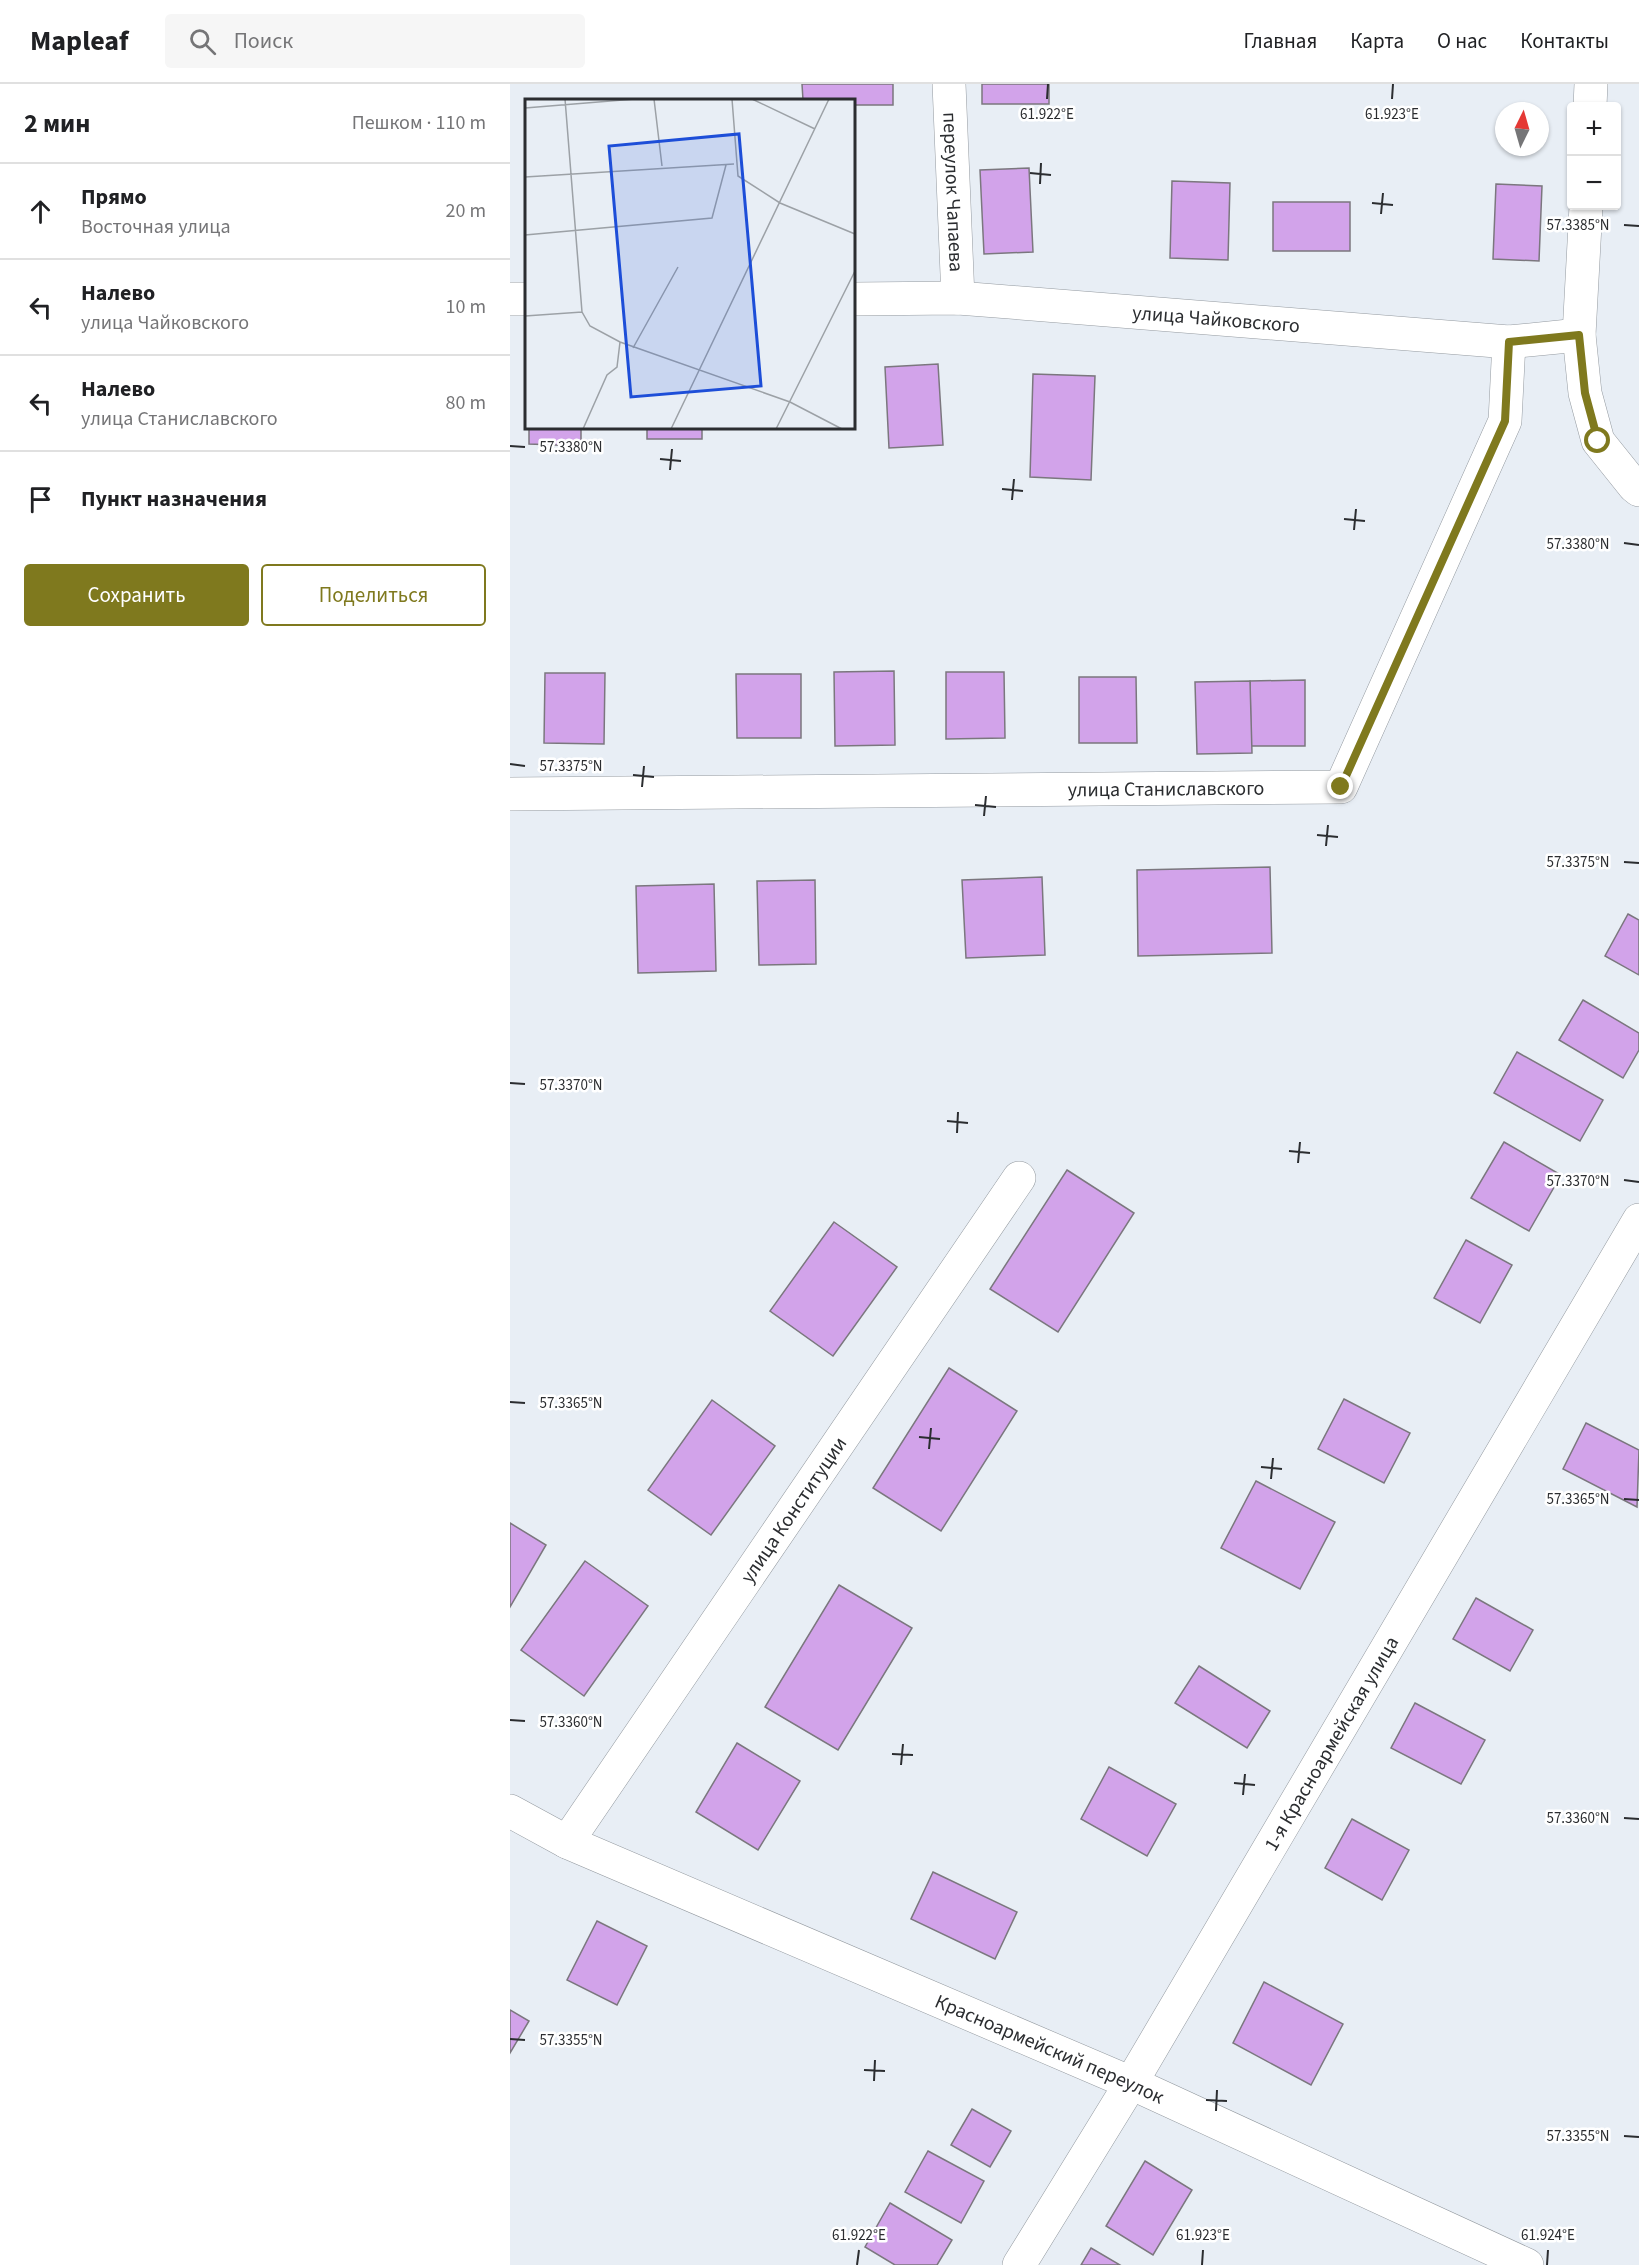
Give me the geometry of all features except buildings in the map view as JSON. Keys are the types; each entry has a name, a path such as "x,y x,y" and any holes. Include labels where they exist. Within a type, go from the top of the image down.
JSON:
{"street":[{"name":"переулок Чапаева","path":"949,84 958,298"},
{"path":"1590,102 1591,84"},
{"path":"1586,210 1579,335 1585,393 1598,441 1639,490"},
{"name":"улица Чайковского","path":"855,298 958,298 1509,342 1579,335"},
{"name":"улица Станиславского","path":"510,794 1341,787 1505,421 1509,342"},
{"name":"улица Конституции","path":"567,1842 1019,1179"},
{"name":"1-я Красноармейская улица","path":"1019,2265 1131,2084 1639,1220"},
{"name":"Красноармейский переулок","path":"510,1811 567,1842 1131,2084 1527,2265"}],"route":[{"path":"1341,787 1505,421 1509,342 1579,335 1585,393 1598,441"}]}
